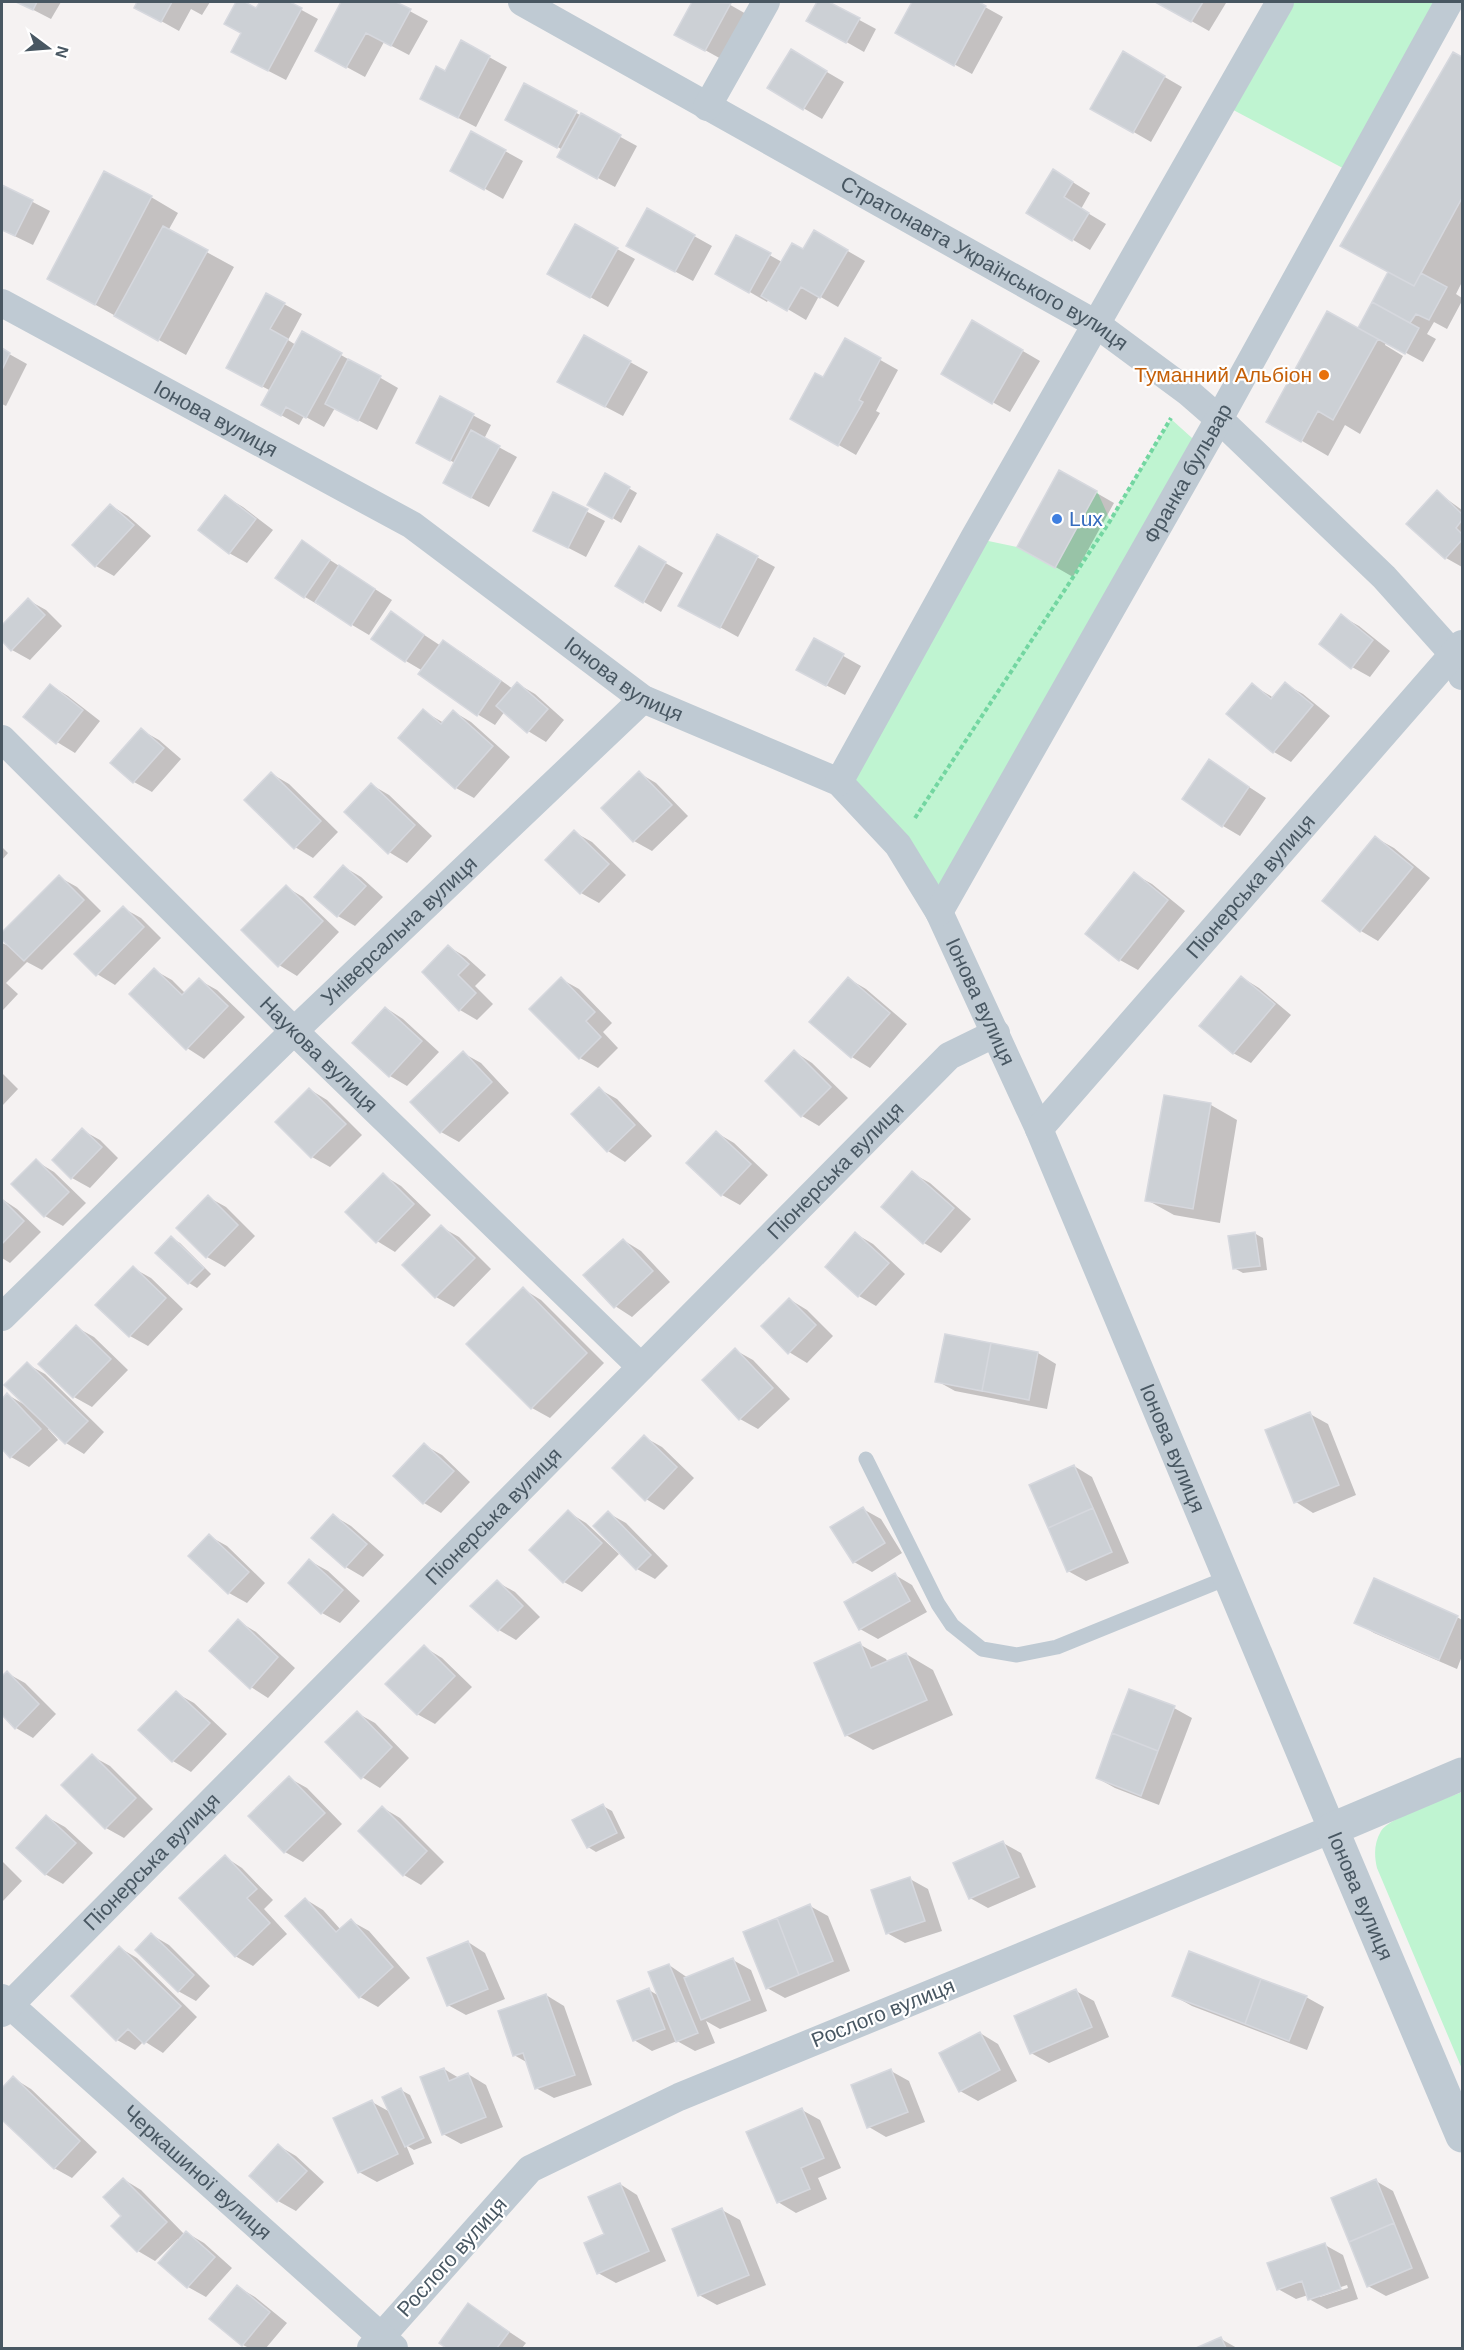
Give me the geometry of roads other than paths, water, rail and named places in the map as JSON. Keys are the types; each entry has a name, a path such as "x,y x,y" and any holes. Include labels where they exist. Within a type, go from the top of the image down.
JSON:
{"street":[{"name":"Стратонавта Українського вулиця","path":"522,2 1096,324 1188,392 1220,419 1384,577 1460,659"},
{"path":"707,107 766,2"},
{"path":"839,782 1280,2"},
{"name":"Франка бульвар","path":"939,912 1220,419 1449,2"},
{"name":"Іонова вулиця","path":"2,303 412,525 643,699 839,782 898,845 939,912 1039,1129 1462,2136"},
{"name":"Піонерська вулиця","path":"1039,1129 1460,659"},
{"name":"Універсальна вулиця","path":"2,1315 294,1031 643,699"},
{"name":"Наукова вулиця","path":"2,739 294,1031 641,1367"},
{"name":"Піонерська вулиця","path":"4,2006 949,1056 996,1033"},
{"name":"Рослого вулиця","path":"382,2345 530,2169 679,2097 1462,1774"},
{"name":"Черкашиної вулиця","path":"4,2006 382,2345"}],"lane":[{"path":"866,1459 938,1604 952,1625 982,1649 1017,1655 1057,1647 1227,1578"}],"place":[{"name":"Туманний Альбіон","path":"1324,375"},
{"name":"Lux","path":"1057,519"}]}
